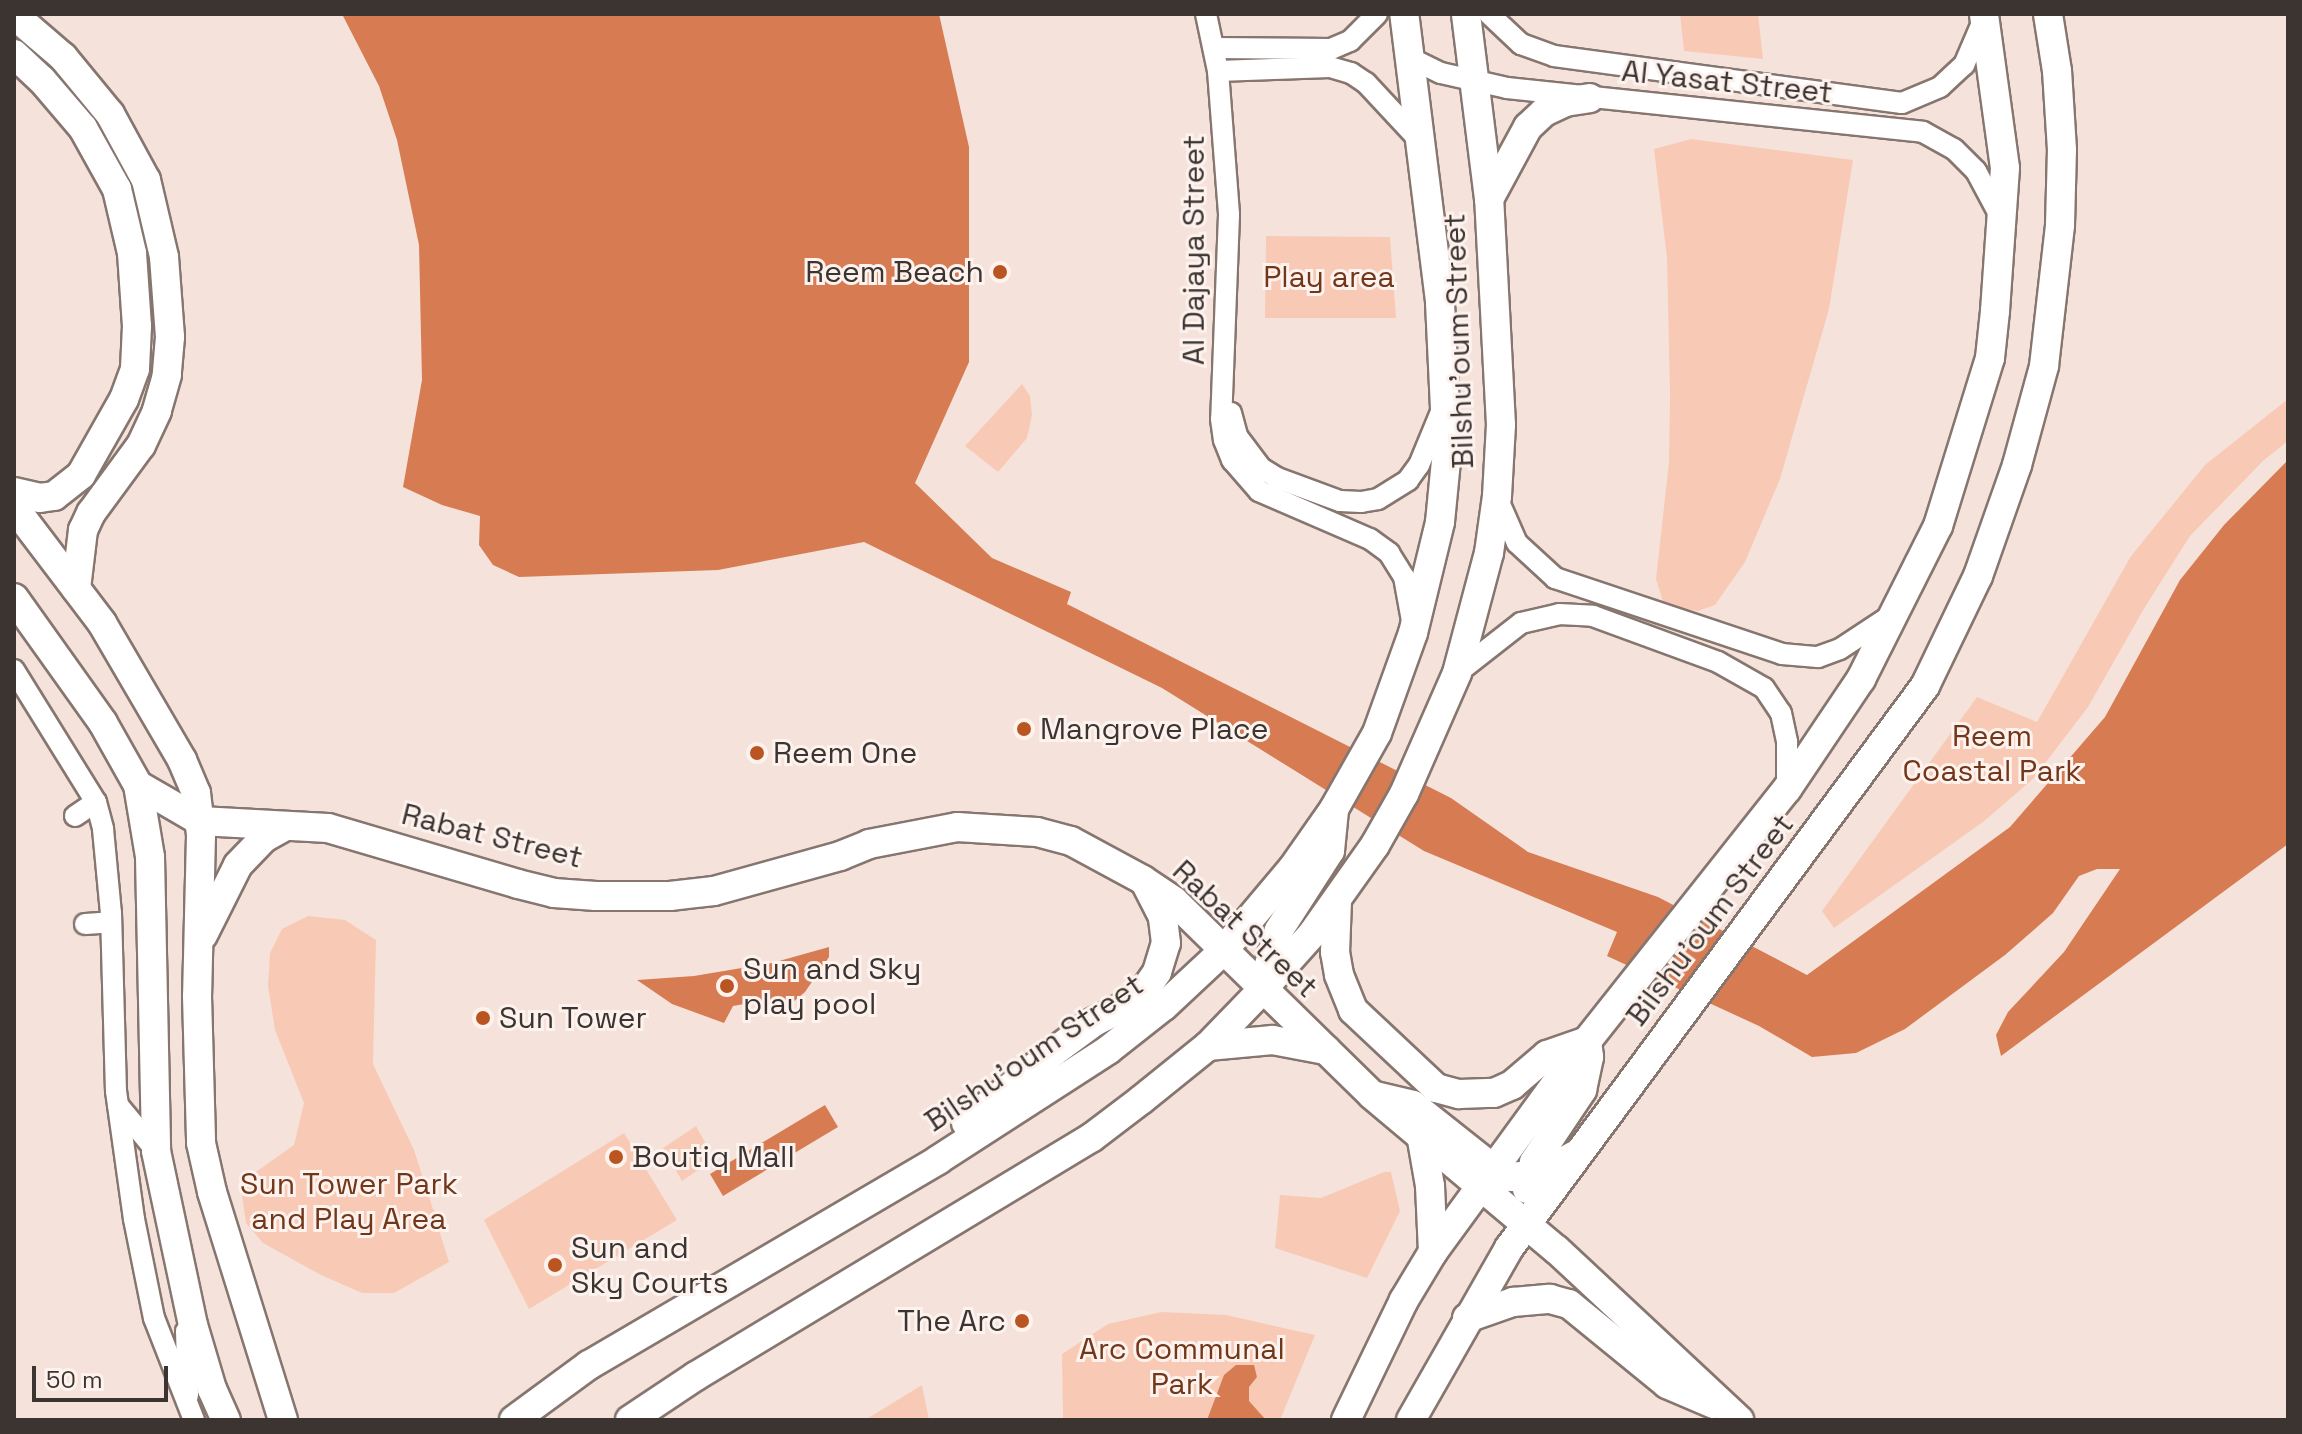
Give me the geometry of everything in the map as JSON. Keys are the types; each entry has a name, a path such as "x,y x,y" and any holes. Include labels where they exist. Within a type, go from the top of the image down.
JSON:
{"main road":[{"name":"Bilshu'oum Street","path":"514,1420 589,1365 938,1160 1108,1050 1164,1006 1229,943 1292,869 1334,809 1377,733 1413,633 1440,522 1447,451 1440,301 1404,14"},
{"name":"Bilshu'oum Street","path":"630,1420 696,1376 1091,1138 1208,1046 1312,934 1375,845 1404,794 1457,673 1489,553 1497,496 1501,425 1489,199 1466,14"},
{"name":"Bilshu'oum Street","path":"1411,1420 1467,1318 1527,1225 1925,686 1978,576 2017,465 2044,366 2060,225 2062,150 2057,71 2048,14"},
{"path":"14,15 63,57 110,114 146,180 164,257 170,337 167,375 157,411 141,445 91,513 83,530 76,589"},
{"name":"Bilshu'oum Street","path":"1346,1420 1398,1313 1433,1252 1587,1041 1787,789 1861,679 1938,526 1990,358 2005,168 2002,127 1984,15"},
{"path":"14,54 42,80 83,128 117,189 132,253 137,326 135,369 124,399 81,475 54,496 40,498 14,492"},
{"path":"1489,199 1528,127 1544,112 1565,102 1590,98"},
{"path":"14,507 76,589 138,680 182,760 196,793 200,821 201,939 197,996 201,1143 224,1230 283,1420"},
{"path":"14,598 103,723 138,785 150,857 156,1151 183,1283 212,1389 226,1420"},
{"path":"138,785 200,821"},
{"path":"1262,990 1271,949 1286,918 1330,851 1334,809"},
{"name":"Rabat Street","path":"200,821 337,830 518,884 554,893 596,896 670,896 714,891 840,856 869,844 957,827 1026,831 1071,841 1143,880 1229,943 1262,990 1372,1095 1422,1140 1488,1177 1527,1225 1733,1414"},
{"path":"201,939 238,865 264,838 282,828"},
{"path":"938,1160 945,1142 964,1125 1052,1053 1094,1022 1123,1007 1146,988 1157,972 1166,943 1163,917 1143,880"},
{"path":"1337,901 1335,952 1339,975 1353,1010 1436,1088 1459,1094 1494,1093 1512,1085 1547,1055 1587,1041 1588,1066 1582,1090 1534,1162 1529,1176 1525,1196 1527,1225"},
{"path":"1229,943 1271,949 1291,947 1312,934"},
{"path":"1208,1046 1273,1040 1328,1051"},
{"path":"1372,1095 1413,1105 1488,1177 1541,1174 1583,1151"},
{"path":"1422,1140 1430,1186 1433,1252"},
{"path":"224,1230 303,1420"},
{"path":"1467,1318 1513,1302 1550,1299 1569,1304 1667,1384 1733,1414"}],"street":[{"name":"Al Dajaya Street","path":"1206,14 1218,71 1229,215 1221,419 1224,440 1244,477 1259,491 1278,502 1370,539 1389,553 1404,577 1413,633"},
{"path":"1214,48 1331,49 1350,41 1377,14"},
{"name":"Al Yasat Street","path":"1489,14 1521,44 1554,56 1902,103 1940,87 1964,65 1984,15"},
{"name":"Al Yasat Street","path":"1410,58 1441,73 1474,83 1923,132 1945,142 1976,171 2002,220"},
{"path":"1218,71 1330,67 1351,73 1366,83 1420,142"},
{"name":"Al Dajaya Street","path":"1224,392 1237,436 1261,468 1277,478 1340,501 1361,502 1378,499 1408,480 1428,447 1445,401"},
{"path":"1497,496 1517,543 1555,578 1794,655 1818,657 1840,649 1897,612"},
{"path":"1559,614 1555,600 1563,580"},
{"path":"1457,673 1521,623 1559,614 1593,616 1614,623 1718,662 1764,688 1781,713 1787,742 1787,789"},
{"path":"14,670 94,798 106,848 118,1105 134,1219 154,1318 191,1414"},
{"path":"72,811 94,798"},
{"path":"85,924 111,922"},
{"path":"118,1105 156,1151"},
{"path":"183,1283 191,1414"}],"green space":[{"path":"1680,14 1758,14 1763,59 1684,51"},
{"path":"1691,139 1853,160 1829,309 1780,479 1745,562 1715,605 1698,611 1664,605 1656,579 1669,462 1670,395 1667,258 1654,149"},
{"name":"Play area","path":"1266,236 1390,237 1396,318 1265,318"},
{"path":"1022,384 1030,396 1032,415 1027,438 998,472 965,446"},
{"name":"Reem Coastal Park","path":"2288,399 2288,441 2264,460 2190,536 2088,707 2033,779 1983,822 1834,928 1822,911 1977,697 2037,722 2131,556 2205,465"},
{"name":"Sun Tower Park and Play Area","path":"308,916 345,920 376,940 373,1064 414,1150 433,1209 438,1214 435,1217 449,1262 394,1293 362,1293 321,1275 263,1243 246,1223 242,1196 253,1174 294,1145 304,1103 275,1030 268,986 270,953 282,929"},
{"path":"696,1126 714,1159 682,1181 663,1148"},
{"name":"Sun and Sky Courts","path":"624,1133 677,1220 529,1309 484,1220"},
{"path":"1384,1172 1391,1172 1400,1211 1367,1278 1275,1248 1280,1195 1321,1198"},
{"name":"Arc Communal Park","path":"1161,1312 1226,1315 1315,1335 1280,1420 1063,1420 1062,1354 1108,1324"},
{"path":"922,1385 929,1420 865,1420"}],"shaded area":[{"path":"342,14 939,14 969,147 969,362 915,483 992,558 1071,592 1067,604 1451,798 1528,852 1658,897 1807,975 2010,827 2105,717 2180,580 2224,525 2288,460 2288,844 2001,1056 1996,1035 2008,1012 2064,952 2120,869 2097,869 2079,876 2053,913 2005,955 1905,1029 1856,1053 1812,1057 1759,1026 1607,956 1617,932 1424,851 1162,688 864,542 718,570 519,577 493,565 479,545 480,516 442,505 403,487 422,380 419,245 397,140 379,86"},
{"name":"Sun and Sky play pool","path":"829,947 829,957 805,992 787,1007 761,1001 733,1006 724,1023 672,1004 637,980 694,976 772,963"},
{"path":"825,1105 838,1127 723,1196 710,1174"},
{"path":"1236,1365 1254,1365 1257,1377 1249,1387 1249,1401 1266,1420 1207,1420 1224,1375"}],"place":[{"name":"Reem Beach","path":"1000,272"},
{"name":"Mangrove Place","path":"1024,729"},
{"name":"Reem One","path":"757,753"},
{"name":"Sun and Sky play pool","path":"727,986"},
{"name":"Sun Tower","path":"483,1018"},
{"name":"Boutiq Mall","path":"616,1157"},
{"name":"Sun and Sky Courts","path":"555,1265"},
{"name":"The Arc","path":"1022,1321"}]}
